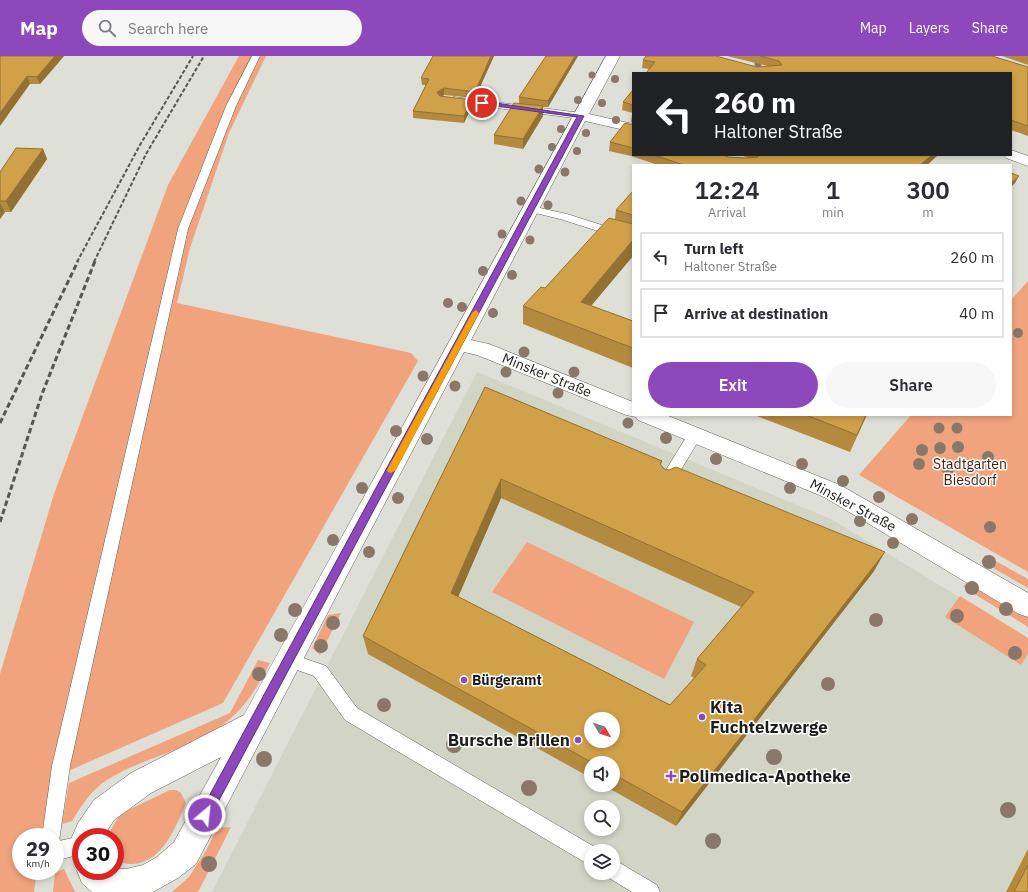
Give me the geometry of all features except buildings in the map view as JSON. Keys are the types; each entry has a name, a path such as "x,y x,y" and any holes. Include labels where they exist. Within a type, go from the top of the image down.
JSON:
{"street":[{"path":"102,880 111,888 135,890 163,875 185,853 252,725 289,660 612,56"},
{"path":"580,116 632,128"},
{"path":"1012,155 1028,161"},
{"name":"Minsker Straße","path":"459,344 482,349 632,410"},
{"name":"Minsker Straße","path":"648,416 832,490 1028,606"},
{"path":"91,828 104,810 141,783 209,749 252,725"}],"lane":[{"path":"52,828 62,766 183,229 231,106 256,56"},
{"path":"444,99 580,116"},
{"path":"531,209 563,216 632,240"},
{"path":"665,483 695,435"},
{"path":"289,660 320,671 351,714 584,852"},
{"path":"620,873 650,892"}],"shaded area":[{"path":"477,372 831,519 1028,639 1028,892 212,892"}],"green space":[{"path":"239,56 266,56 229,133 190,248 177,303 411,353 418,361 223,703 50,779 43,828 12,828 12,880 36,880 34,892 0,892 0,674 54,494 168,185"},
{"name":"Stadtgarten Biesdorf","path":"1028,281 1028,572 859,475 910,416 1012,416 1012,299"},
{"path":"527,542 694,622 664,679 492,592"},
{"path":"985,555 1028,579 1028,588 981,561"},
{"path":"968,581 1028,617 1028,627 963,587"},
{"path":"960,596 1028,638 1028,654 1021,665 945,617"},
{"path":"341,613 320,655 312,648 328,615"},
{"path":"258,660 270,663 256,688 233,717 212,733 182,747 136,765 107,780 92,793 72,821 62,824 69,783 230,713"},
{"path":"170,790 176,790 181,793 186,803 178,823 160,851 143,862 132,864 124,862 124,828 112,828 120,814"},
{"path":"231,827 198,892 172,892 189,877 207,849 217,828"},
{"path":"64,869 75,892 53,892 54,880 64,880"}],"railway":[{"path":"77,262 140,145 193,56"},
{"path":"94,262 146,154 204,56"},
{"path":"0,423 78,261"},
{"path":"0,522 42,394 95,261"}],"slow traffic":[{"path":"391,470 476,313"}],"place":[{"name":"Bürgeramt","path":"464,680"},
{"name":"Kita Fuchtelzwerge","path":"702,717"},
{"name":"Bursche Brillen","path":"578,740"},
{"name":"Polimedica-Apotheke","path":"671,776"}],"route":[{"path":"205,815 580,116 482,103"}]}
